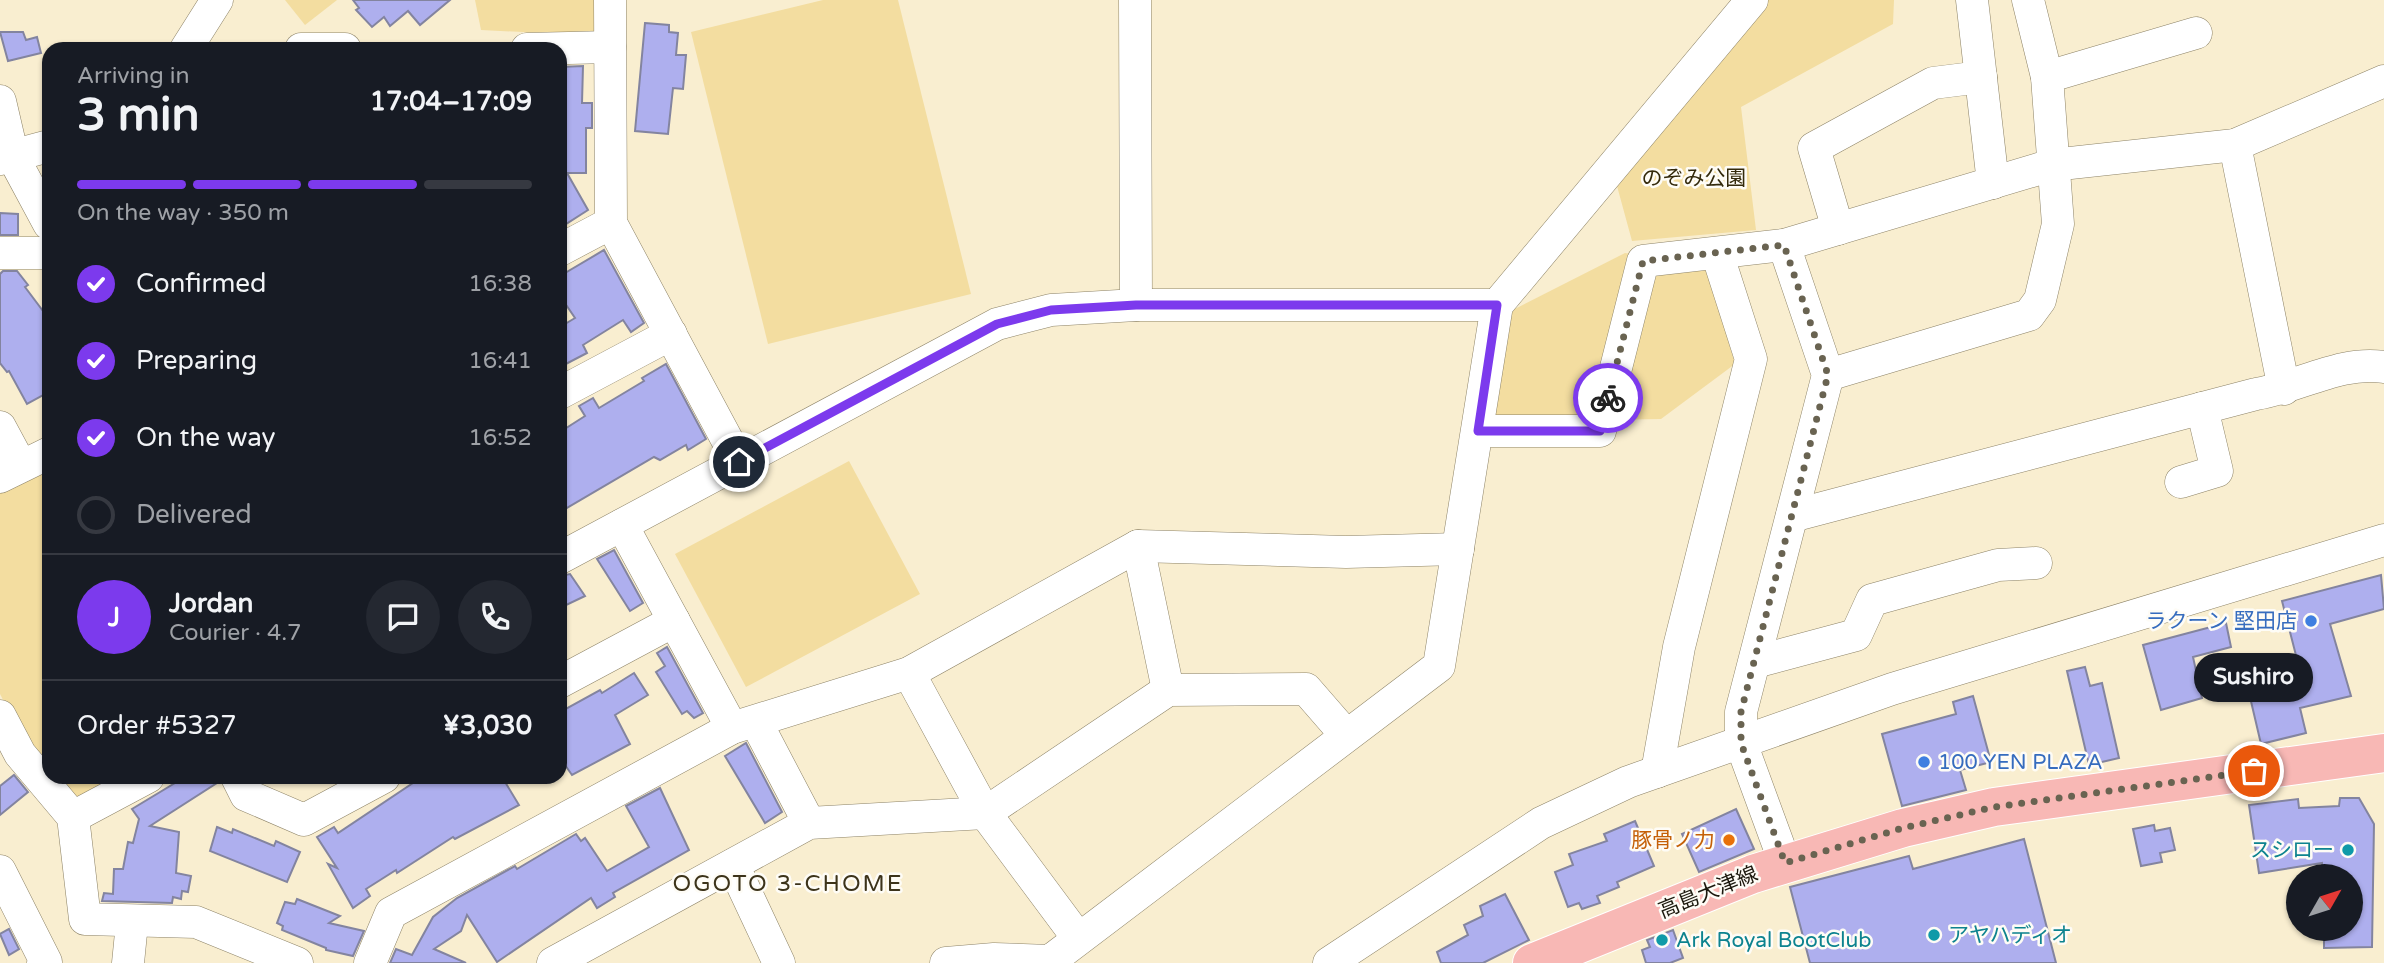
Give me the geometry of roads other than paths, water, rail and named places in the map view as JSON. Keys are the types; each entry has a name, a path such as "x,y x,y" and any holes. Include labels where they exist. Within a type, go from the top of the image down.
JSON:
{"main road":[{"name":"高島大津線","path":"1532,963 1785,863 1903,828 1994,807 2384,753"}],"street":[{"path":"190,42 217,0"},
{"path":"610,0 611,223 739,462"},
{"path":"1135,0 1136,305"},
{"path":"946,963 1050,961 1439,666 1497,305 1752,0"},
{"path":"1972,0 1993,183"},
{"path":"1828,375 2029,315 2040,300 2059,224 2047,77 2028,0"},
{"path":"2047,77 2196,33"},
{"path":"567,48 610,47"},
{"path":"1838,229 1814,148 1933,83 1981,77"},
{"path":"1478,431 1600,431 1643,261 1784,245 2052,164 2235,145 2384,81"},
{"path":"0,101 7,158 42,213"},
{"path":"2235,145 2284,389"},
{"path":"7,158 42,148"},
{"path":"567,246 611,223"},
{"path":"1784,245 1828,375 1741,712 1741,743 1785,863"},
{"path":"0,253 42,253"},
{"path":"1657,772 1679,647 1751,359 1717,253"},
{"path":"567,554 997,324 1051,310 1136,305 1497,305"},
{"path":"567,389 671,334"},
{"path":"1792,516 2284,389 2362,363 2384,367"},
{"path":"2181,482 2217,471 2202,408"},
{"path":"0,427 10,472 42,456"},
{"path":"622,525 674,621 809,823"},
{"path":"1329,963 1541,823 1628,782 1892,689 2384,540"},
{"path":"370,963 390,913 744,725 909,673 1138,546 1346,552 1458,549"},
{"path":"1138,546 1168,690"},
{"path":"1755,662 1856,635 1872,600 1998,565 2036,563"},
{"path":"567,678 674,621"},
{"path":"909,673 985,813 1078,938"},
{"path":"553,963 809,823 985,813 1168,690 1306,689 1346,735"},
{"path":"0,716 10,759 73,817 85,919 132,923 196,922 297,963"},
{"path":"73,817 135,784"},
{"path":"240,784 246,795 303,820 371,784"},
{"path":"733,865 779,963"},
{"path":"0,871 44,963"},
{"path":"128,963 132,923"}],"place":[{"name":"ラクーン 堅田店","path":"2311,621"},
{"name":"100 YEN PLAZA","path":"1924,762"},
{"name":"Sushiro","path":"2254,771"},
{"name":"豚骨ノ力","path":"1729,840"},
{"name":"スシロー","path":"2348,850"},
{"name":"アヤハディオ","path":"1934,935"},
{"name":"Ark Royal BootClub","path":"1662,940"}],"district":[{"name":"OGOTO 3-CHOME","path":"788,883"}],"park label":[{"name":"のぞみ公園","path":"1694,178"}]}
